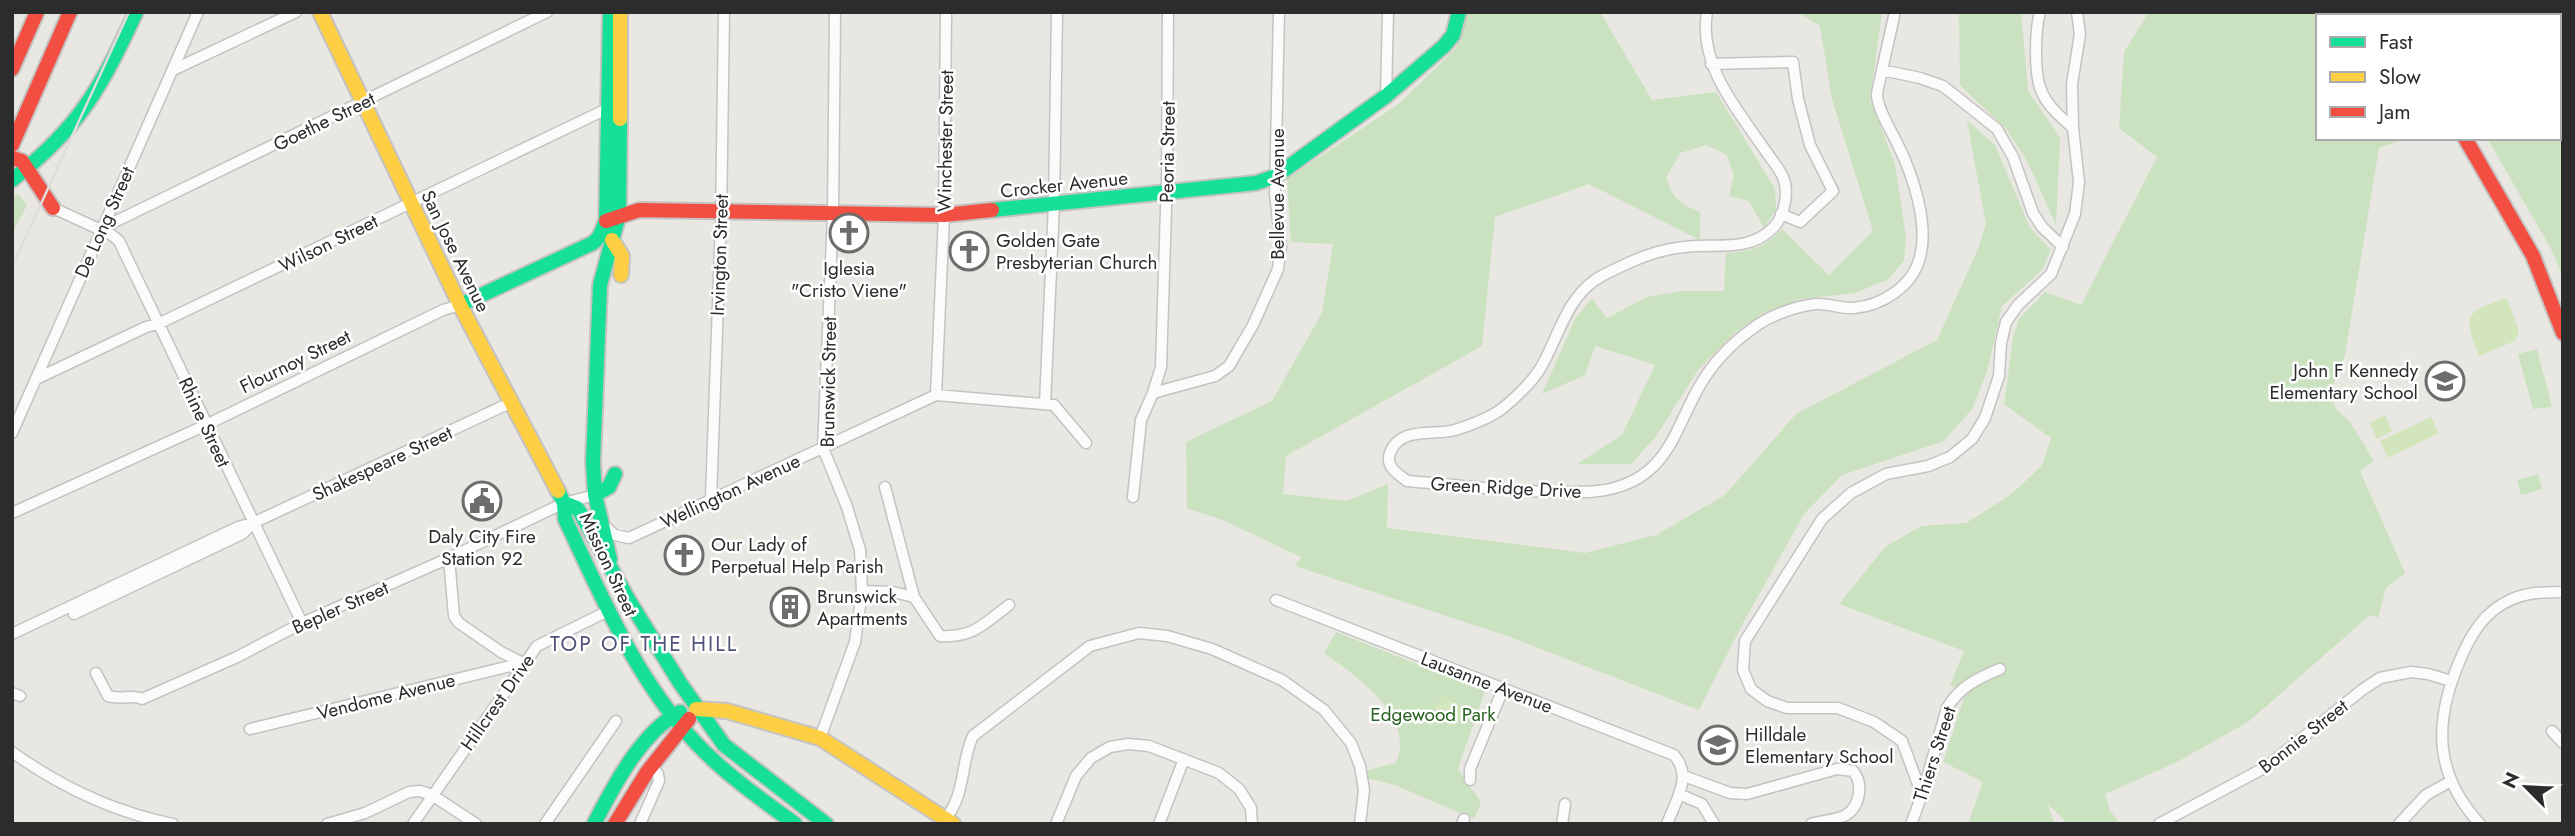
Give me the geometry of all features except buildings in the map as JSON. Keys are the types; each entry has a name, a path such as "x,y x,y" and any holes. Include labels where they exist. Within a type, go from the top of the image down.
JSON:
{"main road":[{"path":"12,69 37,12"},
{"path":"12,145 70,12"},
{"path":"13,179 61,141 88,108 108,73 136,12"},
{"name":"San Jose Avenue","path":"320,12 460,305 564,503"},
{"name":"Mission Street","path":"610,12 614,106"},
{"name":"Mission Street","path":"612,566 595,495 593,462 600,285 612,240 614,106 620,12"},
{"name":"Crocker Avenue","path":"612,218 639,210 944,215 1256,183 1276,176 1386,96 1449,41 1459,12"},
{"path":"2466,140 2534,254 2563,333"},
{"path":"12,158 22,161 52,208"},
{"path":"13,179 22,178 40,200 52,208"},
{"path":"600,285 599,250 593,243 612,218"},
{"path":"612,240 622,256 621,275"},
{"name":"Flournoy Street","path":"460,305 593,243"},
{"path":"595,495 609,487 615,474"},
{"name":"Mission Street","path":"795,824 777,818 682,728 608,611 565,519 564,503 577,508 581,514 628,599 696,709 724,745 826,824"},
{"path":"608,611 628,599"},
{"path":"615,824 652,766 696,709"},
{"path":"594,824 632,760 672,714 696,709 727,711 820,738 949,821"}],"street":[{"name":"De Long Street","path":"12,433 198,12"},
{"path":"173,70 296,12"},
{"name":"Goethe Street","path":"100,229 547,12"},
{"name":"Irvington Street","path":"711,498 721,212 724,12"},
{"name":"Brunswick Street","path":"820,738 856,642 862,591 860,550 823,448 834,214 835,12"},
{"name":"Winchester Street","path":"936,395 944,215 946,12"},
{"path":"1057,12 1054,204 1045,404 1054,405 1086,443"},
{"name":"Peoria Street","path":"1133,497 1141,420 1161,367 1167,192 1168,12"},
{"name":"Bellevue Avenue","path":"1153,393 1215,376 1230,366 1247,335 1281,258 1275,194 1279,12"},
{"path":"1386,96 1388,12"},
{"path":"1707,12 1705,26 1711,64 1725,91 1784,178 1786,204 1781,214 1800,222 1833,191 1810,145 1798,99 1793,62 1711,64"},
{"name":"Green Ridge Drive","path":"1781,214 1776,225 1753,243 1739,246 1684,247 1648,254 1594,281 1563,318 1538,372 1502,408 1481,421 1453,431 1406,435 1394,442 1388,457 1392,471 1408,481 1537,492 1579,492 1615,488 1644,474 1668,451 1699,387 1721,355 1754,327 1780,314 1816,304 1853,308 1874,303 1885,300 1903,287 1920,260 1924,238 1916,191 1906,161 1877,96 1895,12"},
{"path":"2040,12 2036,52 2039,88 2046,101 2073,128"},
{"path":"1922,795 1902,741 1874,722 1838,708 1787,708 1767,701 1751,689 1743,670 1745,641 1822,519 1851,493 1886,474 1928,466 1950,457 1972,439 1985,418 1999,376 2001,343 2006,322 2018,305 2051,274 2075,214 2079,182 2073,128 2072,84 2080,34 2077,12"},
{"path":"1882,70 1943,86 1997,129 2014,156 2034,213 2042,227 2063,247"},
{"name":"Wilson Street","path":"36,379 146,327 158,324 614,106"},
{"path":"52,208 100,229"},
{"name":"Rhine Street","path":"100,229 119,242 302,623"},
{"name":"Flournoy Street","path":"12,513 206,425 431,316 460,305"},
{"name":"Wellington Avenue","path":"601,524 615,536 629,538 936,395 1045,404"},
{"name":"Shakespeare Street","path":"12,634 512,402"},
{"path":"884,487 914,597 940,636 958,637 974,632 1009,606"},
{"name":"Bepler Street","path":"96,673 107,696 119,700 135,696 142,699 564,503 595,495"},
{"name":"Shakespeare Street","path":"74,614 242,534 253,523"},
{"path":"449,558 454,616 459,623 523,663"},
{"path":"862,591 893,592 914,597"},
{"path":"2480,824 2465,806 2451,782 2445,762 2441,730 2451,681 2472,634 2494,610 2521,596 2563,592"},
{"name":"Lausanne Avenue","path":"1276,600 1674,755 1682,764 1684,776"},
{"name":"Hillcrest Drive","path":"413,824 537,646 608,611"},
{"path":"949,821 961,791 966,750 973,736 1090,646 1139,634 1167,636 1212,649 1282,680 1324,710 1351,743 1360,766 1364,790 1360,824"},
{"name":"Vendome Avenue","path":"250,729 523,663"},
{"name":"Thiers Street","path":"1911,824 1947,708 1954,696 1967,684 2000,669"},
{"name":"Bonnie Street","path":"2159,824 2266,767 2362,690 2381,678 2411,672 2451,681"},
{"path":"1470,780 1471,769 1503,688"},
{"path":"545,824 616,722"},
{"path":"2552,731 2563,743"},
{"path":"1056,824 1076,776 1091,758 1110,747 1128,744 1149,746 1219,773 1239,789 1251,808 1252,824"},
{"path":"12,751 44,774 106,805 139,817 173,824"},
{"path":"1159,824 1184,759"},
{"path":"640,824 659,782 658,774 652,766"},
{"path":"1667,824 1684,776 1730,793 1746,794 1837,769 1853,771 1859,778 1860,790 1855,806 1845,815 1811,824"},
{"path":"2399,824 2421,800 2451,782"},
{"path":"327,824 365,813 409,792 432,795 476,824"},
{"path":"1679,794 1702,804 1714,824"},
{"path":"1562,824 1565,804"}],"green space":[{"path":"1467,12 1600,12 1652,100 1716,92 1775,189 1776,210 1764,228 1749,201 1729,196 1734,176 1727,155 1706,145 1680,153 1666,178 1678,200 1700,212 1700,240 1589,184 1495,217 1482,346 1286,456 1283,494 1347,501 1388,484 1387,528 1585,553 1656,535 1725,495 1796,414 1937,340 1978,249 1986,224 1967,120 1995,145 2030,228 2051,250 2042,270 2002,306 1987,372 1972,409 1944,441 1842,475 1804,514 1743,623 1699,710 1507,636 1295,566 1301,557 1225,521 1187,508 1186,442 1272,401 1322,313 1333,244 1291,242 1287,179 1400,103 1456,48"},
{"path":"1797,12 1882,12 1870,99 1895,164 1906,238 1904,261 1887,280 1855,293 1801,299 1763,313 1736,332 1698,370 1657,435 1631,464 1577,464 1622,435 1655,365 1595,346 1585,375 1542,394 1576,317 1592,299 1607,318 1647,297 1682,291 1724,291 1726,253 1757,247 1782,229 1829,275 1873,231 1832,99 1820,26"},
{"path":"1959,12 2021,12 2028,91 2060,138 2056,225 2028,163 2008,131 1960,85"},
{"path":"2149,12 2366,12 2367,14 2316,14 2316,140 2402,140 2379,148 2345,355 2330,393 2336,409 2350,422 2374,461 2360,471 2405,573 2386,588 2378,618 2370,615 2248,722 2175,763 2105,794 2110,811 2121,824 2065,824 2047,803 2055,824 1968,824 1983,782 1943,762 1966,692 1950,685 1964,651 1839,604 1885,547 1921,526 1966,523 2009,496 2042,466 2051,438 2004,404 2013,337 2019,319 2045,292 2081,305 2157,157 2119,128 2124,52"},
{"path":"2409,12 2563,12 2563,277 2550,247 2488,140 2561,140 2561,14"},
{"path":"18,194 27,205 12,234 12,198"},
{"path":"2507,298 2519,331 2515,341 2479,356 2470,331 2471,316 2483,307"},
{"path":"2537,349 2552,407 2533,409 2518,354"},
{"path":"2385,415 2392,431 2377,439 2370,423"},
{"path":"2431,417 2439,433 2388,458 2380,441"},
{"path":"2538,474 2542,489 2521,495 2517,480"},
{"name":"Edgewood Park","path":"1336,632 1485,691 1458,768 1481,803 1474,819 1395,785 1367,778 1364,771 1396,763 1400,746 1398,729 1380,699 1352,673 1324,653"},
{"path":"1443,695 1465,711 1455,724 1434,708"}],"railway":[{"path":"12,267 129,12"}],"traffic: fast":[{"path":"12,180 55,142 86,105 111,63 136,12"},
{"path":"460,305 593,243 599,237 606,221 610,12"},
{"path":"992,210 1256,183 1276,176 1386,96 1444,46 1453,35 1459,12"},
{"path":"610,559 595,495 593,462 600,285 619,215 620,119"},
{"path":"595,495 609,487 615,474"},
{"path":"558,491 564,503 565,519 607,608 655,692 707,754 795,824"},
{"path":"564,503 577,508 581,514 628,599 680,683 724,745 826,824"},
{"path":"594,824 641,746 653,732 680,712"}],"traffic: slow":[{"path":"320,12 460,305 558,491"},
{"path":"620,12 620,119"},
{"path":"612,240 622,256 621,275"},
{"path":"696,709 727,711 820,738 953,824"}],"traffic: jam":[{"path":"12,69 37,12"},
{"path":"12,145 70,12"},
{"path":"2466,140 2533,256 2563,333"},
{"path":"12,158 22,161 53,208"},
{"path":"606,221 639,210 944,215 992,210"},
{"path":"615,824 647,772 689,719"}],"place":[{"name":"Iglesia \"Cristo Viene\"","path":"849,233"},
{"name":"Golden Gate Presbyterian Church","path":"969,251"},
{"name":"John F Kennedy Elementary School","path":"2445,381"},
{"name":"Daly City Fire Station 92","path":"482,501"},
{"name":"Our Lady of Perpetual Help Parish","path":"684,555"},
{"name":"Brunswick Apartments","path":"790,607"},
{"name":"Hilldale Elementary School","path":"1718,745"}],"district":[{"name":"TOP OF THE HILL","path":"644,644"}]}
